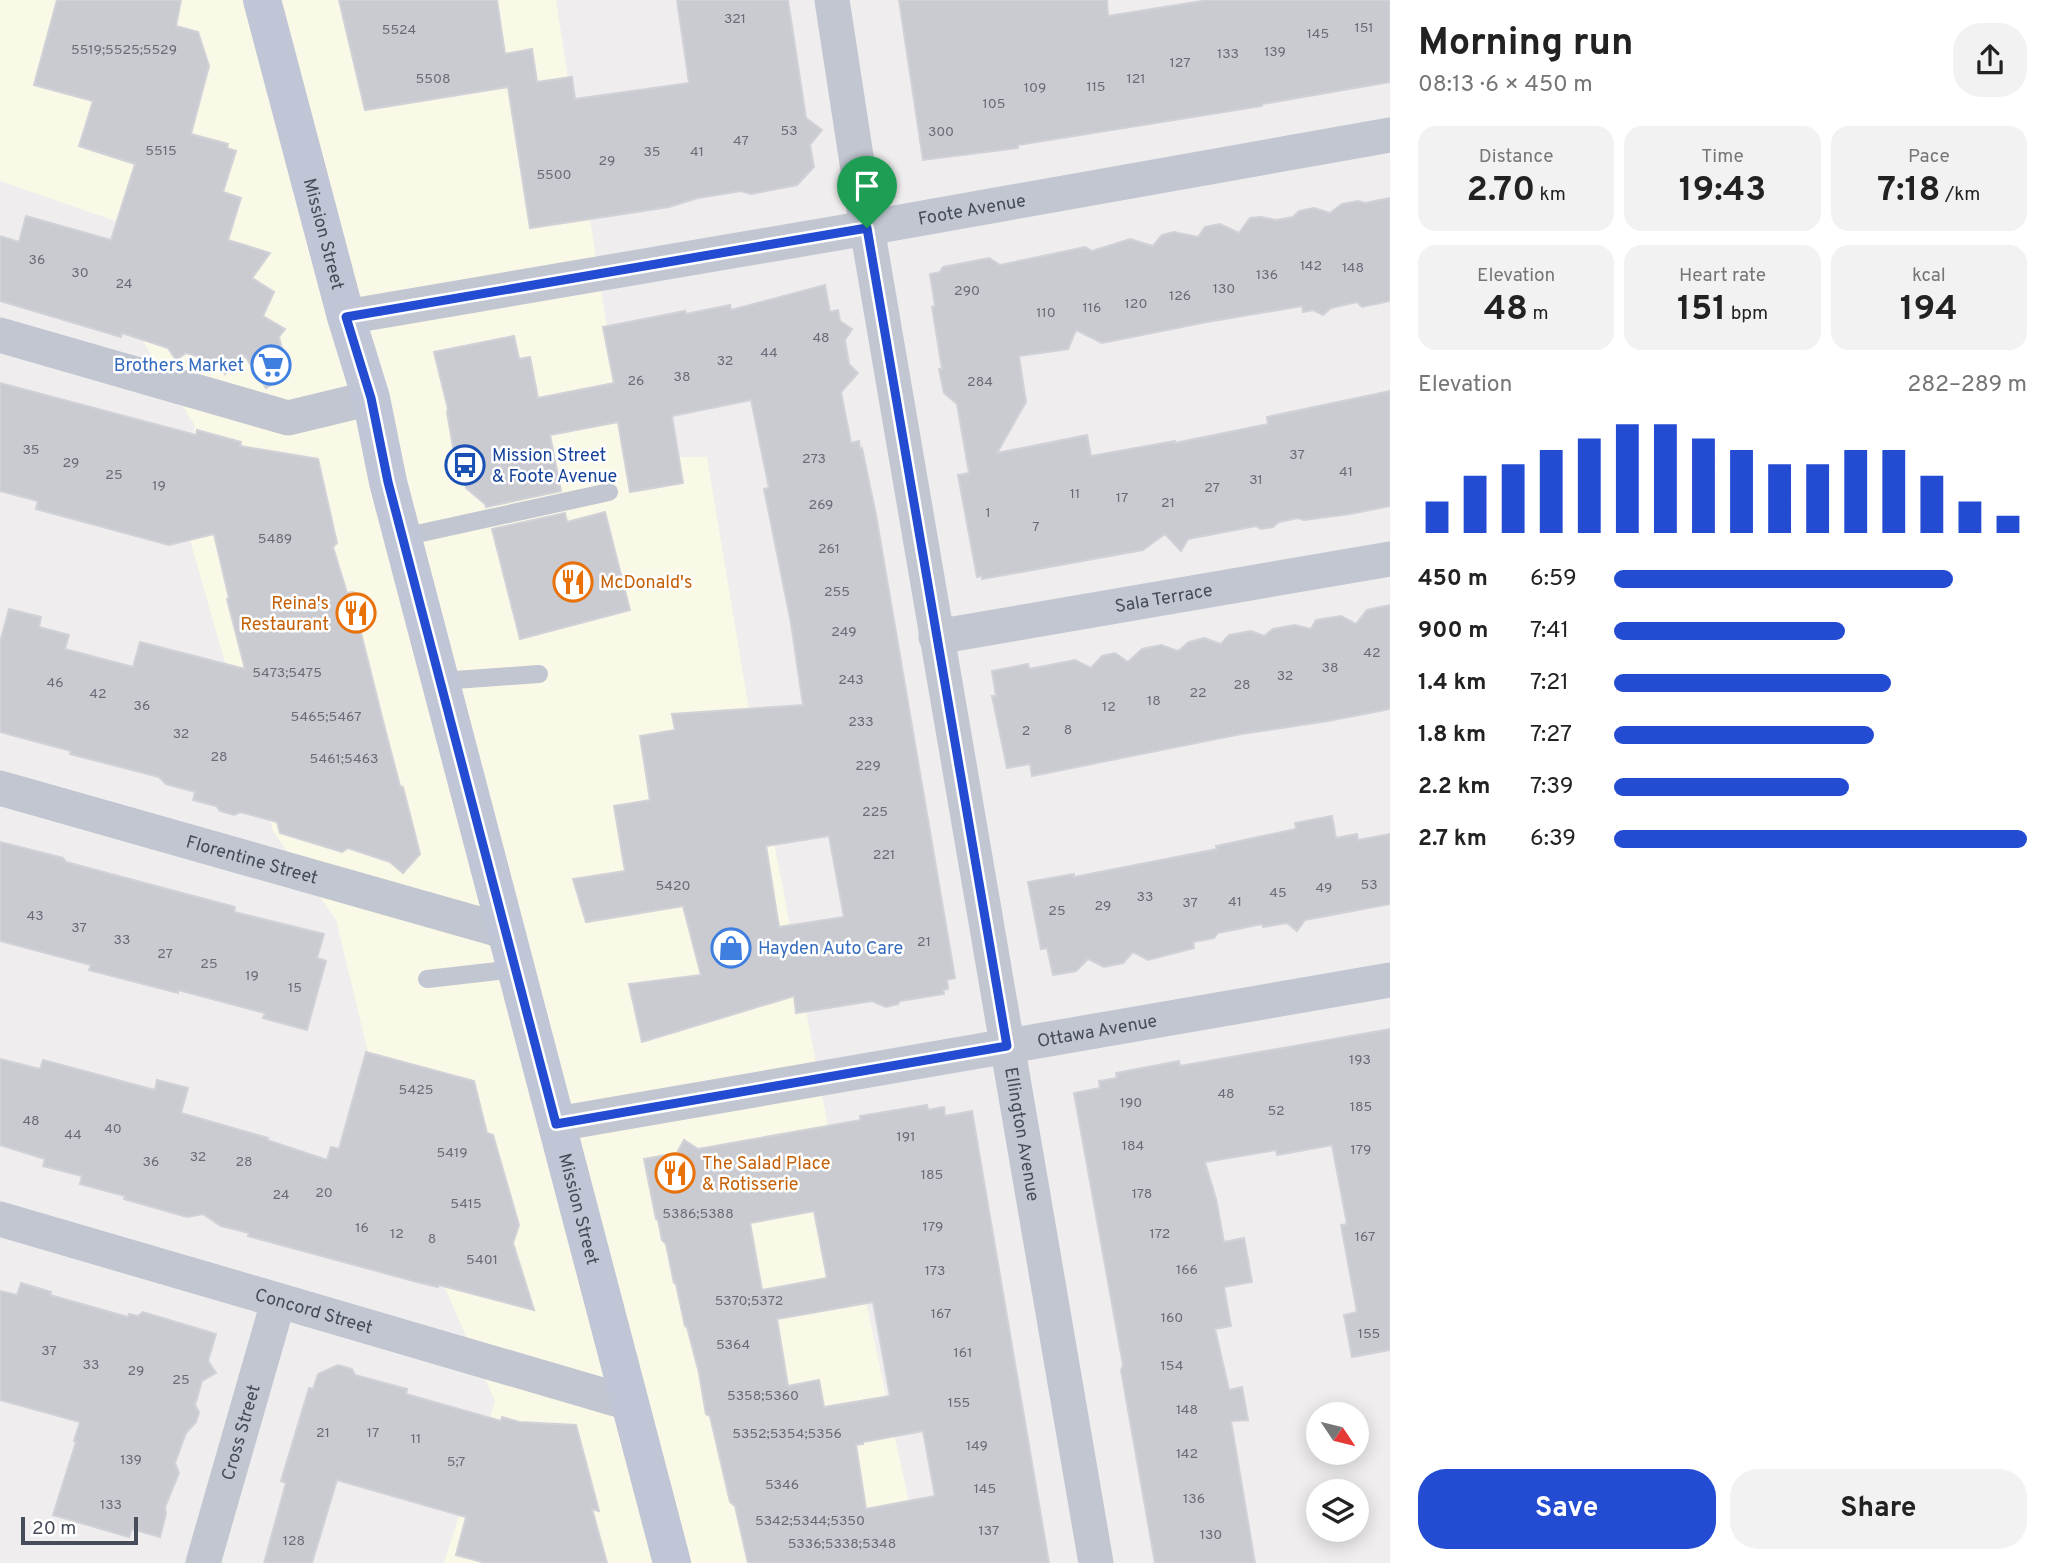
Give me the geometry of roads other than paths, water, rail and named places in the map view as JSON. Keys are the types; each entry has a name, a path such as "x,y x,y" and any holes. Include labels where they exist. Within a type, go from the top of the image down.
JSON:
{"main road":[{"name":"Mission Street","path":"262,0 346,317 371,398 381,455 672,1563"}],"street":[{"name":"Ellington Avenue","path":"832,0 867,228 936,637 1096,1563"},
{"name":"Foote Avenue","path":"346,317 1390,135"},
{"path":"0,335 288,418 371,398"},
{"name":"Sala Terrace","path":"936,637 1390,559"},
{"name":"Florentine Street","path":"0,788 507,932"},
{"name":"Ottawa Avenue","path":"556,1124 1390,980"},
{"name":"Concord Street","path":"0,1219 629,1403"},
{"name":"Cross Street","path":"203,1563 278,1302"}],"lane":[{"path":"403,537 609,492"},
{"path":"441,681 539,674"},
{"path":"427,979 516,969"}],"place":[{"name":"Brothers Market","path":"271,365"},
{"name":"Mission Street & Foote Avenue","path":"465,465"},
{"name":"McDonald's","path":"573,582"},
{"name":"Reina's Restaurant","path":"356,613"},
{"name":"Hayden Auto Care","path":"731,948"},
{"name":"The Salad Place & Rotisserie","path":"675,1173"}]}
